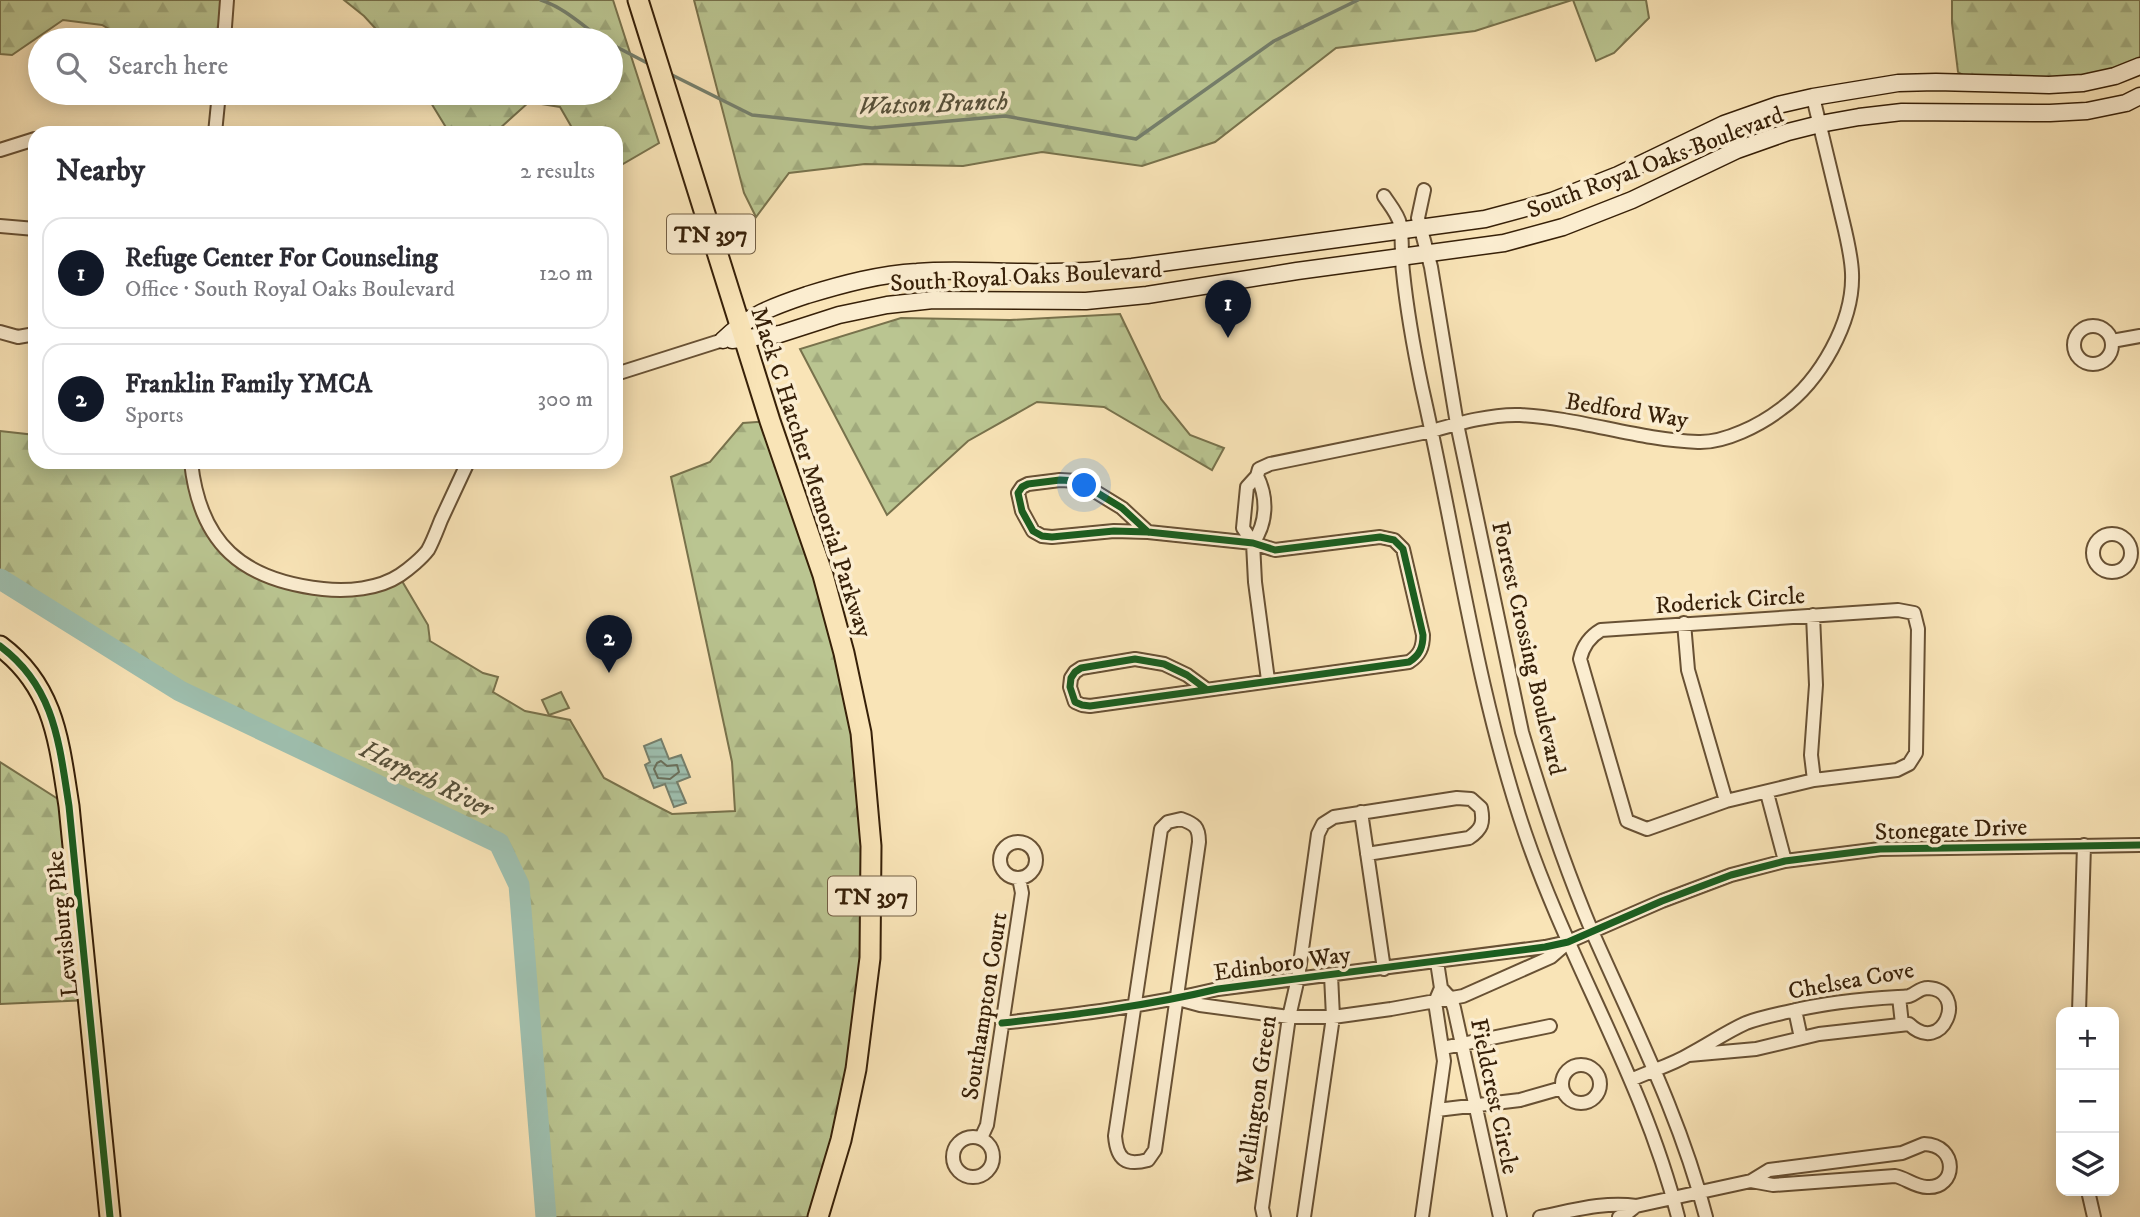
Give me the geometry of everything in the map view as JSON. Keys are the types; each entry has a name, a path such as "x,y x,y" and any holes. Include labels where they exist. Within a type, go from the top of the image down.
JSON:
{"main road":[{"name":"Mack C Hatcher Memorial Parkway","path":"638,0 770,421 823,575 860,733 871,846 870,958 856,1069 841,1140 818,1217"},
{"name":"South Royal Oaks Boulevard","path":"723,340 742,332 772,306 881,276 964,270 1082,272 1485,219 1552,201 1618,175 1724,124 1778,105 1898,83 2083,83 2115,76 2140,66"},
{"name":"South Royal Oaks Boulevard","path":"742,332 780,334 838,315 887,305 933,300 1086,301 1504,243 1563,227 1632,200 1737,150 1820,124 1902,112 2087,111 2126,103 2140,96"},
{"name":"Lewisburg Pike","path":"0,646 38,685 55,726 69,806 110,1217"}],"street":[{"path":"225,28 228,0"},
{"name":"Bedford Way","path":"1257,477 1259,469 1270,464 1457,424 1518,415 1663,439 1702,442 1739,433 1765,421 1794,400 1820,369 1837,337 1849,304 1852,274 1849,248 1813,97"},
{"path":"216,126 218,105"},
{"path":"0,150 28,141"},
{"name":"Forrest Crossing Boulevard","path":"1424,190 1418,218 1427,254 1457,424 1522,732 1557,840 1592,931 1679,1128 1706,1217"},
{"name":"Forrest Crossing Boulevard","path":"1384,196 1399,221 1413,345 1457,560 1502,759 1525,834 1568,942 1632,1080 1659,1149 1678,1217"},
{"path":"0,226 28,228"},
{"path":"0,332 28,337"},
{"path":"2112,341 2140,336"},
{"path":"623,372 723,340"},
{"path":"192,469 201,512 217,540 242,564 271,579 302,587 335,591 368,588 399,576 427,552 465,469"},
{"path":"1253,542 1262,530 1265,491 1257,477 1247,487 1243,528 1253,542 1255,582 1268,680"},
{"path":"1148,532 1122,508 1078,481 1028,484 1018,493 1021,511 1033,531 1042,536 1066,537 1114,531 1148,532 1253,542 1275,550 1380,537 1394,540 1403,549 1423,635 1419,653 1409,662 1268,680 1206,690 1090,706 1075,702 1070,687 1071,678 1081,668 1135,659 1164,664 1187,675 1206,690"},
{"name":"Roderick Circle","path":"1898,610 1914,613 1918,629 1914,759 1897,770 1814,780 1726,802 1647,828 1628,821 1580,659 1582,650 1593,634 1601,630 1684,624 1898,610"},
{"path":"1813,615 1816,685 1811,755 1814,780"},
{"path":"1684,624 1688,670 1726,802"},
{"path":"1768,793 1785,861"},
{"name":"Wellington Green","path":"1264,1217 1262,1208 1289,1017 1318,834 1323,824 1334,817 1457,799 1471,799 1481,808 1483,821 1479,831 1469,838 1367,854"},
{"path":"1361,812 1384,969"},
{"path":"1181,819 1199,830 1199,842 1177,999 1155,1150 1148,1160 1135,1164 1126,1161 1120,1154 1115,1136 1161,829 1168,822 1181,819"},
{"path":"2079,1007 2084,845"},
{"name":"Stonegate Drive","path":"1568,942 1696,887 1731,874 1785,861 1880,849 2140,845"},
{"name":"Southampton Court","path":"981,1138 987,1125 1022,893 1020,878"},
{"name":"Edinboro Way","path":"1002,1023 1134,1006 1217,989 1437,962 1568,942"},
{"name":"Edinboro Way","path":"1177,999 1200,1005 1289,1017 1333,1017 1463,996 1550,957 1568,942"},
{"path":"1437,962 1441,988"},
{"path":"1304,1217 1333,1017 1331,975"},
{"name":"Fieldcrest Circle","path":"1422,1217 1444,1061 1435,1002 1441,988 1451,999 1500,1217"},
{"name":"Chelsea Cove","path":"1632,1080 1689,1055 1748,1022 1795,1010 1834,1002 1910,996 1923,988 1931,988 1944,996 1950,1010 1945,1023 1934,1032 1920,1032 1909,1024 1902,1024 1819,1034 1756,1049 1689,1055"},
{"path":"1899,997 1902,1024"},
{"path":"1795,1010 1801,1038"},
{"path":"1443,1048 1550,1026"},
{"path":"1437,1110 1520,1100 1562,1088"},
{"path":"1540,1217 1599,1206 1636,1206 1751,1181 1769,1170 1902,1153 1924,1144 1932,1144 1945,1151 1950,1165 1946,1178 1935,1186 1921,1186 1895,1176 1773,1185 1751,1181"},
{"path":"1902,1153 1903,1177"},
{"path":"2089,1196 2094,1217"},
{"path":"1619,1217 1636,1206"}],"green space":[{"path":"0,0 227,0 225,28 107,28 63,20 51,28 28,28 28,44 12,55 0,54"},
{"path":"344,0 613,0 622,28 375,28"},
{"path":"694,0 1572,0 1475,31 1336,48 1215,142 1142,166 1042,152 963,166 865,164 789,173 756,217 744,193"},
{"path":"1573,0 1646,0 1649,18 1614,53 1596,61"},
{"path":"1952,0 2140,0 2140,66 2115,76 1977,83 1958,72"},
{"path":"623,31 659,143 623,164 623,126 571,126 560,107 548,105 623,105"},
{"path":"432,105 526,105 502,126 445,126"},
{"path":"1120,314 1161,399 1190,435 1224,448 1212,470 1104,407 1037,402 968,441 887,515 800,349 901,318 1010,320"},
{"path":"770,421 861,733 870,958 818,1217 546,1217 519,885 499,843 180,691 0,579 0,431 28,434 28,469 192,469 201,512 241,564 335,591 399,576 428,625 430,641 483,673 498,677 493,692 525,711 570,720 604,778 672,814 735,811 732,762 671,477 710,462 743,423"},
{"path":"561,692 569,708 549,715 542,700"},
{"path":"0,762 69,806 89,1000 0,1004"}],"water":[{"path":"661,739 669,759 681,755 690,777 677,782 686,803 674,807 665,784 654,788 645,765 650,762 644,746"}],"waterway":[{"name":"Watson Branch","path":"541,0 566,12 587,28"},
{"name":"Watson Branch","path":"668,73 752,115 872,128 1005,116 1136,139 1274,41 1358,0"},
{"name":"Watson Branch","path":"623,50 651,65"},
{"name":"Harpeth River","path":"0,579 180,691 499,843 519,885 546,1217"}],"cycle path":[{"path":"1148,532 1122,508 1078,481 1028,484 1018,493 1022,511 1033,531 1042,536 1114,531 1148,532 1253,543 1275,550 1380,537 1394,540 1403,549 1423,635 1420,650 1409,662 1090,706 1075,702 1070,687 1071,678 1081,668 1135,659 1164,664 1187,675 1206,689"},
{"path":"0,646 33,679 51,718 62,760 69,806 110,1217"},
{"path":"1002,1023 1137,1005 1218,989 1545,947 1568,942 1662,901 1731,875 1785,861 1880,849 2140,845"}],"place":[{"name":"Refuge Center For Counseling","path":"1228,338"},
{"name":"Franklin Family YMCA","path":"609,673"}]}
